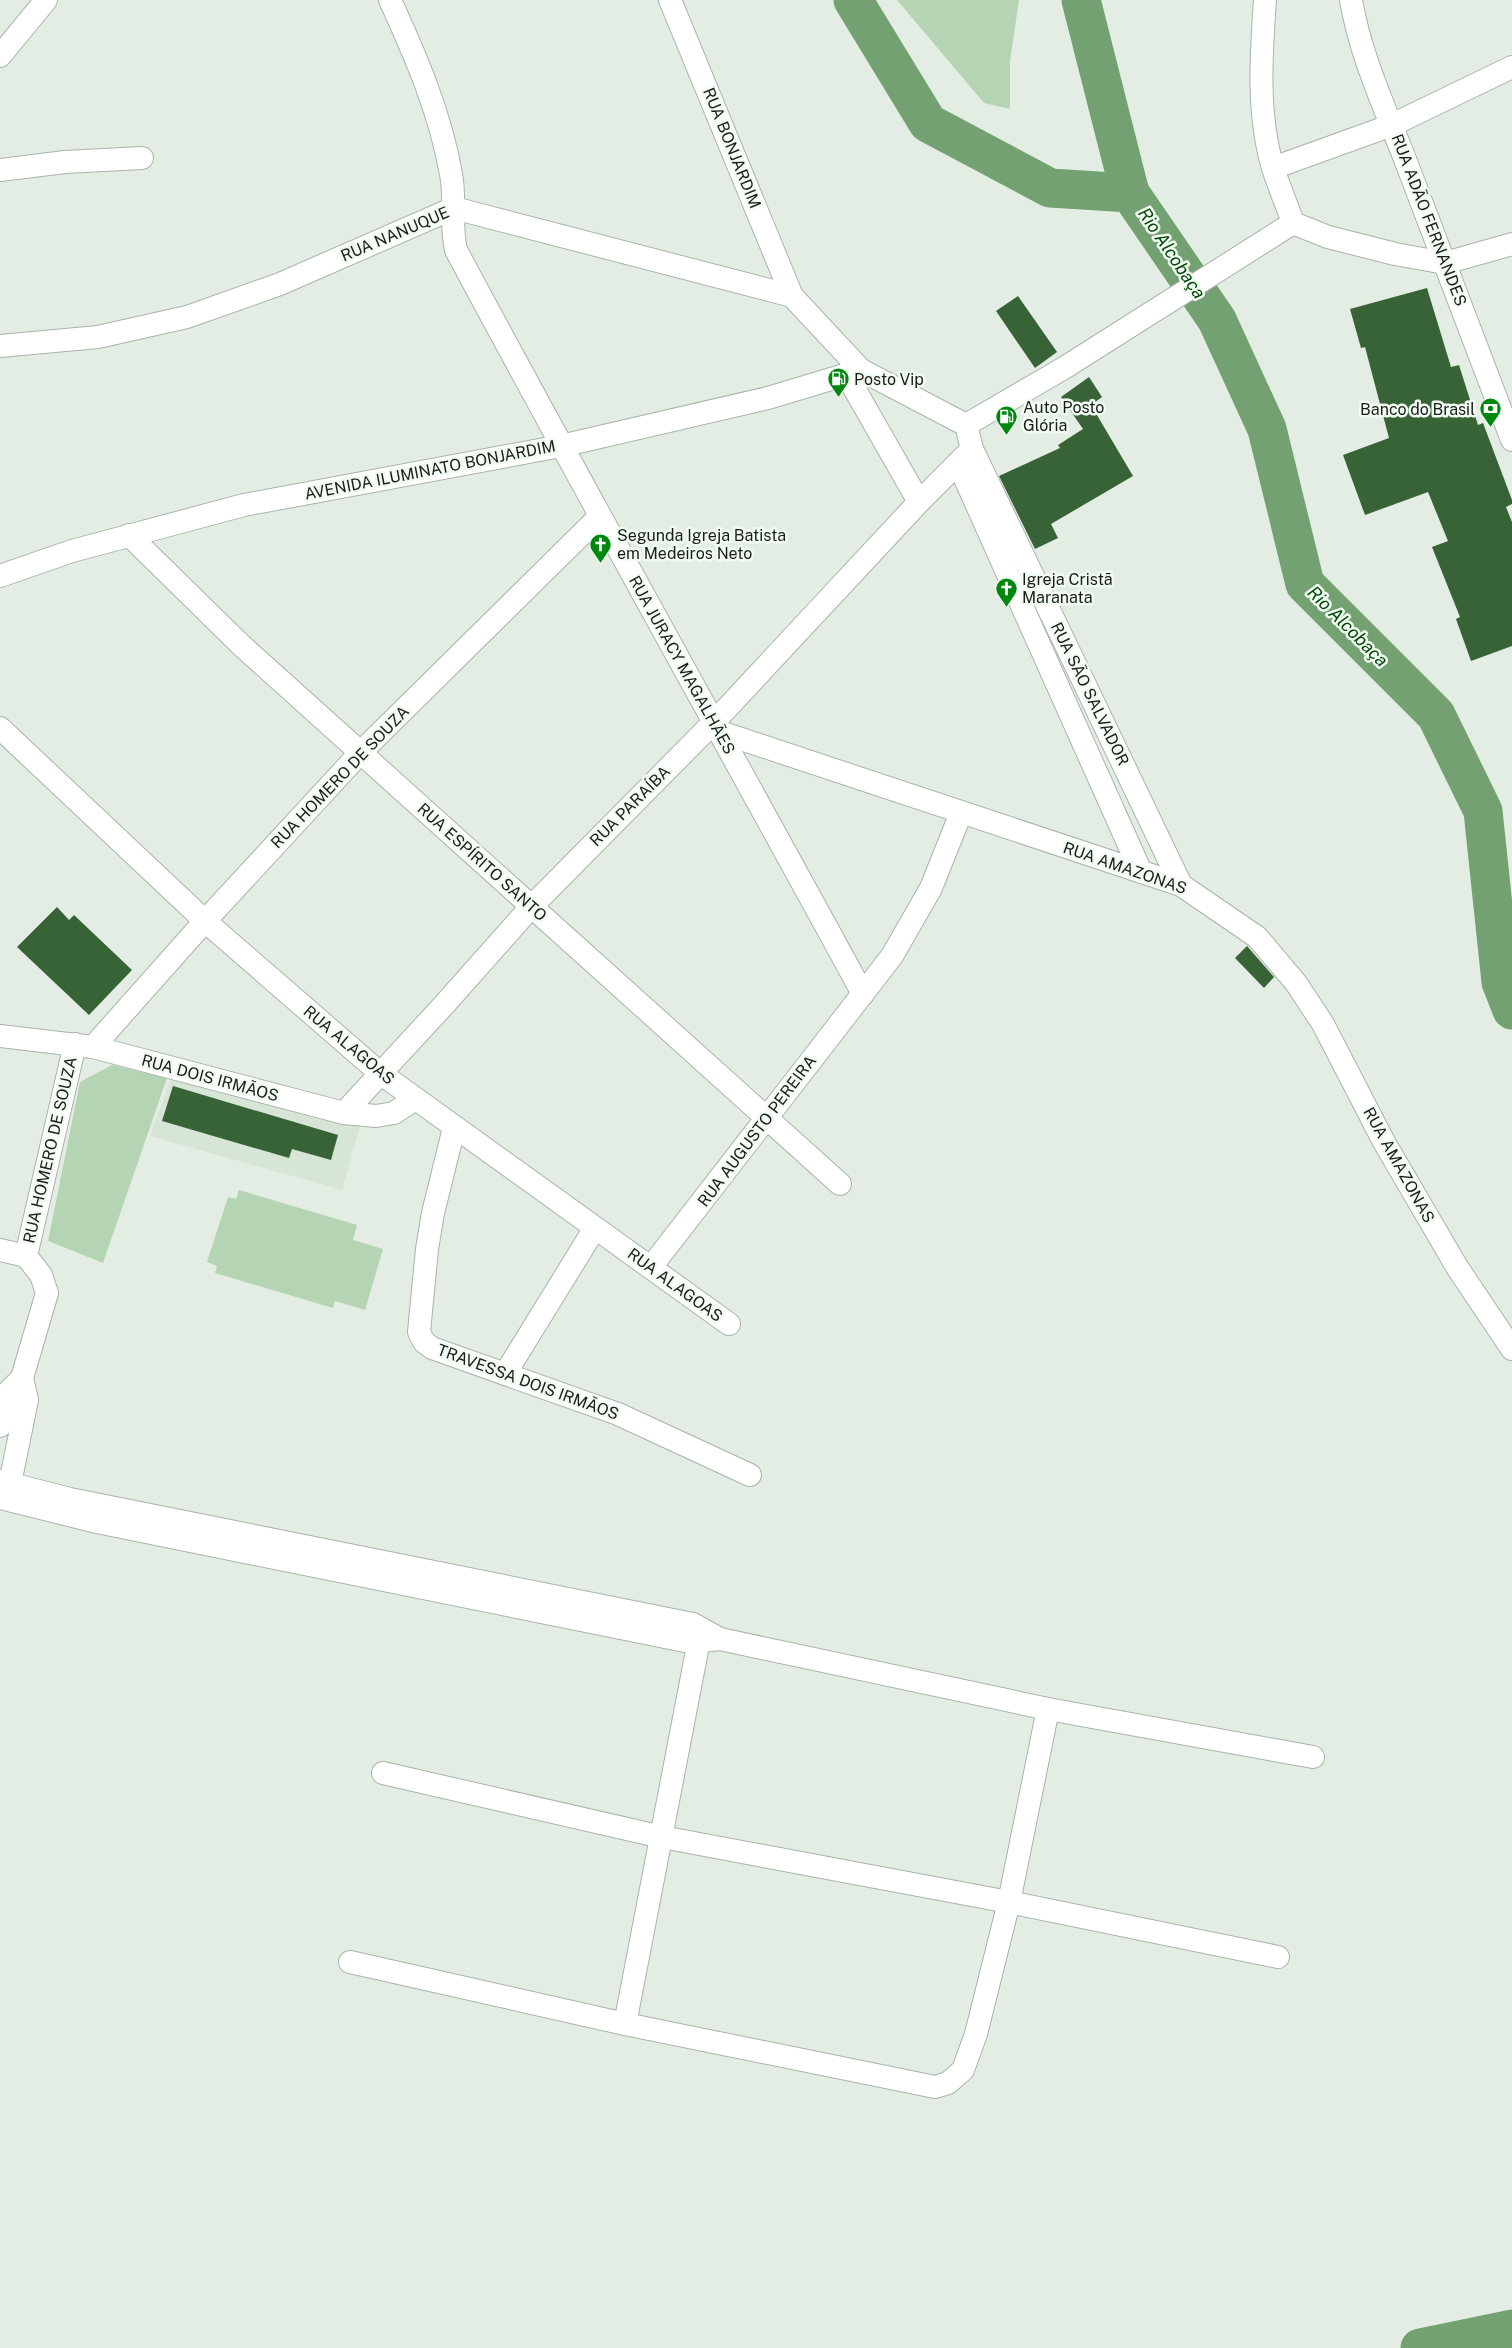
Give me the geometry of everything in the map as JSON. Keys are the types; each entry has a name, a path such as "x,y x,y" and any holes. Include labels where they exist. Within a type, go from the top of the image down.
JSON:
{"street":[{"path":"0,56 46,0"},
{"name":"RUA JURACY MAGALHÃES","path":"390,0 425,78 444,135 452,177 454,208 452,234 456,250 599,518 717,727 863,994"},
{"name":"RUA BONJARDIM","path":"670,0 792,296"},
{"path":"1265,0 1261,51 1264,120 1273,168 1294,222 1328,237 1445,264 1512,244"},
{"name":"RUA ADÃO FERNANDES","path":"1351,0 1356,33 1368,68 1512,440"},
{"path":"1273,168 1392,126 1512,67"},
{"path":"0,170 65,162 142,158"},
{"name":"RUA NANUQUE","path":"0,346 98,337 187,317 280,284 454,208 792,296"},
{"path":"966,425 1064,368 1294,222"},
{"path":"792,296 854,372 919,502"},
{"path":"854,372 966,425"},
{"name":"AVENIDA ILUMINATO BONJARDIM","path":"0,576 72,551 244,505 561,446 768,398 854,372"},
{"path":"966,425 966,456"},
{"name":"RUA PARAÍBA","path":"344,1113 531,907 717,727 919,502 966,456"},
{"name":"RUA SÃO SALVADOR","path":"966,456 1141,872"},
{"name":"RUA SÃO SALVADOR","path":"966,456 1181,885"},
{"name":"RUA HOMERO DE SOUZA","path":"26,1256 84,1046 204,921 361,752 599,518"},
{"name":"RUA ESPÍRITO SANTO","path":"129,535 241,645 764,1119 840,1184"},
{"name":"RUA AMAZONAS","path":"717,727 961,813 1181,885 1257,937 1296,983 1323,1024 1384,1142 1452,1259 1512,1349"},
{"name":"RUA ALAGOAS","path":"0,728 204,921 380,1073 729,1324"},
{"name":"RUA AUGUSTO PEREIRA","path":"651,1267 892,956 931,888 961,813"},
{"name":"RUA DOIS IRMÃOS","path":"0,1036 84,1046 344,1113 376,1116 394,1114 414,1099"},
{"name":"TRAVESSA DOIS IRMÃOS","path":"454,1128 433,1213 427,1250 418,1332 424,1342 432,1348 618,1414 750,1475"},
{"path":"505,1374 595,1228"},
{"path":"0,1250 26,1256 41,1275 47,1293 22,1378 8,1392 0,1426"},
{"path":"22,1378 27,1400 4,1490 97,1522 209,1536 720,1638 1048,1709 1314,1757"},
{"path":"625,2024 700,1635"},
{"path":"350,1962 625,2024 935,2087 948,2083 963,2070 976,2034 1009,1902 1048,1709"},
{"path":"383,1773 662,1837 1009,1902 1278,1957"}],"shaded area":[{"path":"171,1079 360,1127 342,1190 150,1136"}],"green space":[{"path":"897,0 1019,0 1010,61 1010,109 984,103"},
{"path":"112,1065 167,1078 103,1263 48,1241 80,1082"},
{"path":"239,1190 357,1225 353,1240 383,1249 365,1310 335,1301 333,1308 215,1273 217,1266 207,1262 228,1197 236,1199"}],"building":[{"path":"1427,288 1451,367 1459,365 1478,425 1483,423 1512,500 1512,504 1506,507 1512,522 1512,646 1471,661 1456,619 1460,617 1432,547 1448,541 1428,492 1365,515 1343,455 1389,438 1365,347 1361,348 1350,309"},
{"path":"1018,296 1057,352 1035,368 996,311"},
{"path":"1089,377 1102,397 1091,405 1133,476 1051,524 1058,538 1035,549 999,476 1060,448 1058,445 1083,429 1061,397"},
{"path":"57,907 69,920 74,915 132,970 89,1015 17,947"},
{"path":"1247,946 1274,977 1264,988 1235,958"},
{"path":"173,1086 338,1135 331,1160 292,1149 289,1158 162,1121"}],"waterway":[{"name":"Rio Alcobaça","path":"853,0 928,123 1050,188 1130,193 1217,320 1267,429 1305,584 1436,715 1483,811 1501,982 1512,1010"},
{"name":"Rio Alcobaça","path":"1081,0 1130,193"},
{"name":"Rio Alcobaça","path":"1420,2348 1512,2329"}],"place":[{"name":"Posto Vip","path":"838,398"},
{"name":"Banco do Brasil","path":"1491,428"},
{"name":"Auto Posto Glória","path":"1007,435"},
{"name":"Segunda Igreja Batista em Medeiros Neto","path":"601,563"},
{"name":"Igreja Cristã Maranata","path":"1006,607"}]}
